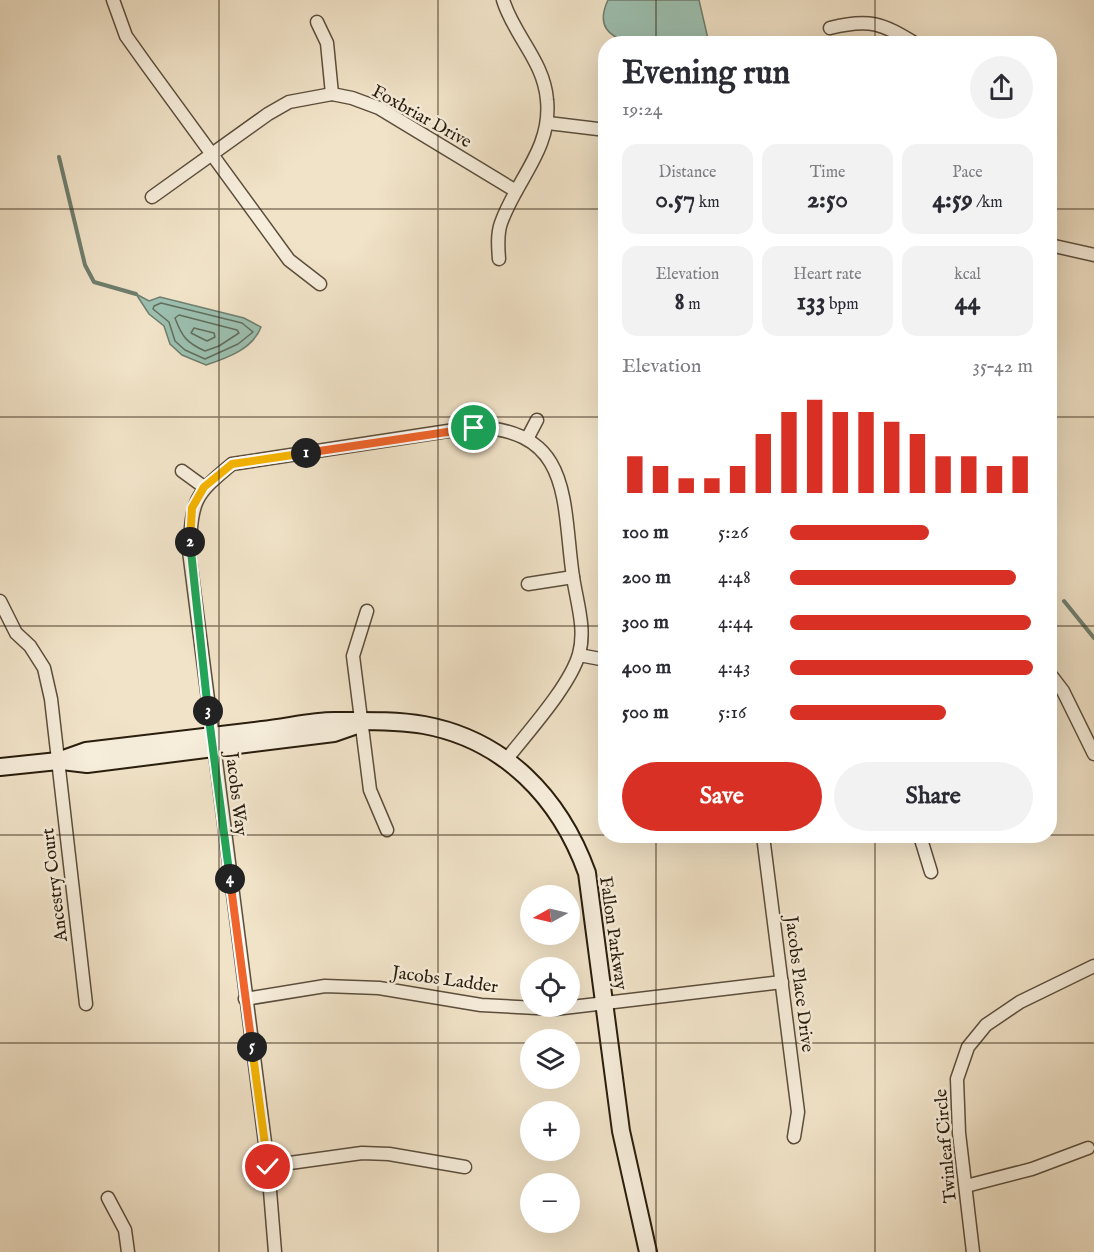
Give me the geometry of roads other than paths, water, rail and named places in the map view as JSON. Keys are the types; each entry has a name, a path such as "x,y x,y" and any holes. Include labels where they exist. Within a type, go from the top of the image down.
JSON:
{"street":[{"path":"113,0 126,36 211,153 289,260 320,284"},
{"path":"499,259 500,224 543,142 548,123 543,78 535,58 518,34 503,0"},
{"path":"830,28 857,21 872,23 899,36"},
{"path":"317,22 327,43 332,94"},
{"name":"Foxbriar Drive","path":"152,197 211,153 289,102 332,94 352,98 379,108 516,190"},
{"path":"548,123 598,129"},
{"path":"1057,247 1094,255"},
{"path":"527,439 537,420"},
{"name":"Jacobs Way","path":"276,1252 268,1167 189,551 192,508 204,487 232,464 462,429 494,428 527,439 552,464 564,491 573,577 582,621 579,655 564,684 506,760"},
{"path":"182,471 204,487"},
{"path":"528,584 573,577"},
{"name":"Ancestry Court","path":"0,600 16,633 30,646 44,668 51,699 86,1004"},
{"path":"367,611 353,656 370,790 387,830"},
{"path":"579,655 598,659"},
{"path":"1057,683 1094,754"},
{"name":"Fallon Parkway","path":"0,767 58,761 87,764 212,742 334,734 361,723 402,723 446,730 473,740 506,760 535,784 558,812 577,846 587,873 621,1131 648,1252"},
{"name":"Jacobs Place Drive","path":"764,843 798,1112 794,1137"},
{"path":"922,843 931,872"},
{"name":"Twinleaf Circle","path":"973,1252 959,1133 957,1079 968,1047 986,1025 1020,1002 1094,966"},
{"name":"Jacobs Ladder","path":"245,999 325,986 379,988 481,1005 555,1009 605,1005 782,982"},
{"path":"966,1186 1032,1169 1088,1148"},
{"path":"268,1167 362,1153 388,1154 465,1167"},
{"path":"108,1198 125,1230 128,1252"}],"water":[{"path":"608,0 699,0 707,36 616,36 608,31 603,18"},
{"path":"136,294 149,301 160,297 244,318 261,327 246,347 231,356 206,365 182,355 170,344 164,326 149,314"}],"waterway":[{"path":"59,157 85,265 94,282 136,294"},
{"path":"1064,601 1094,638"}]}
